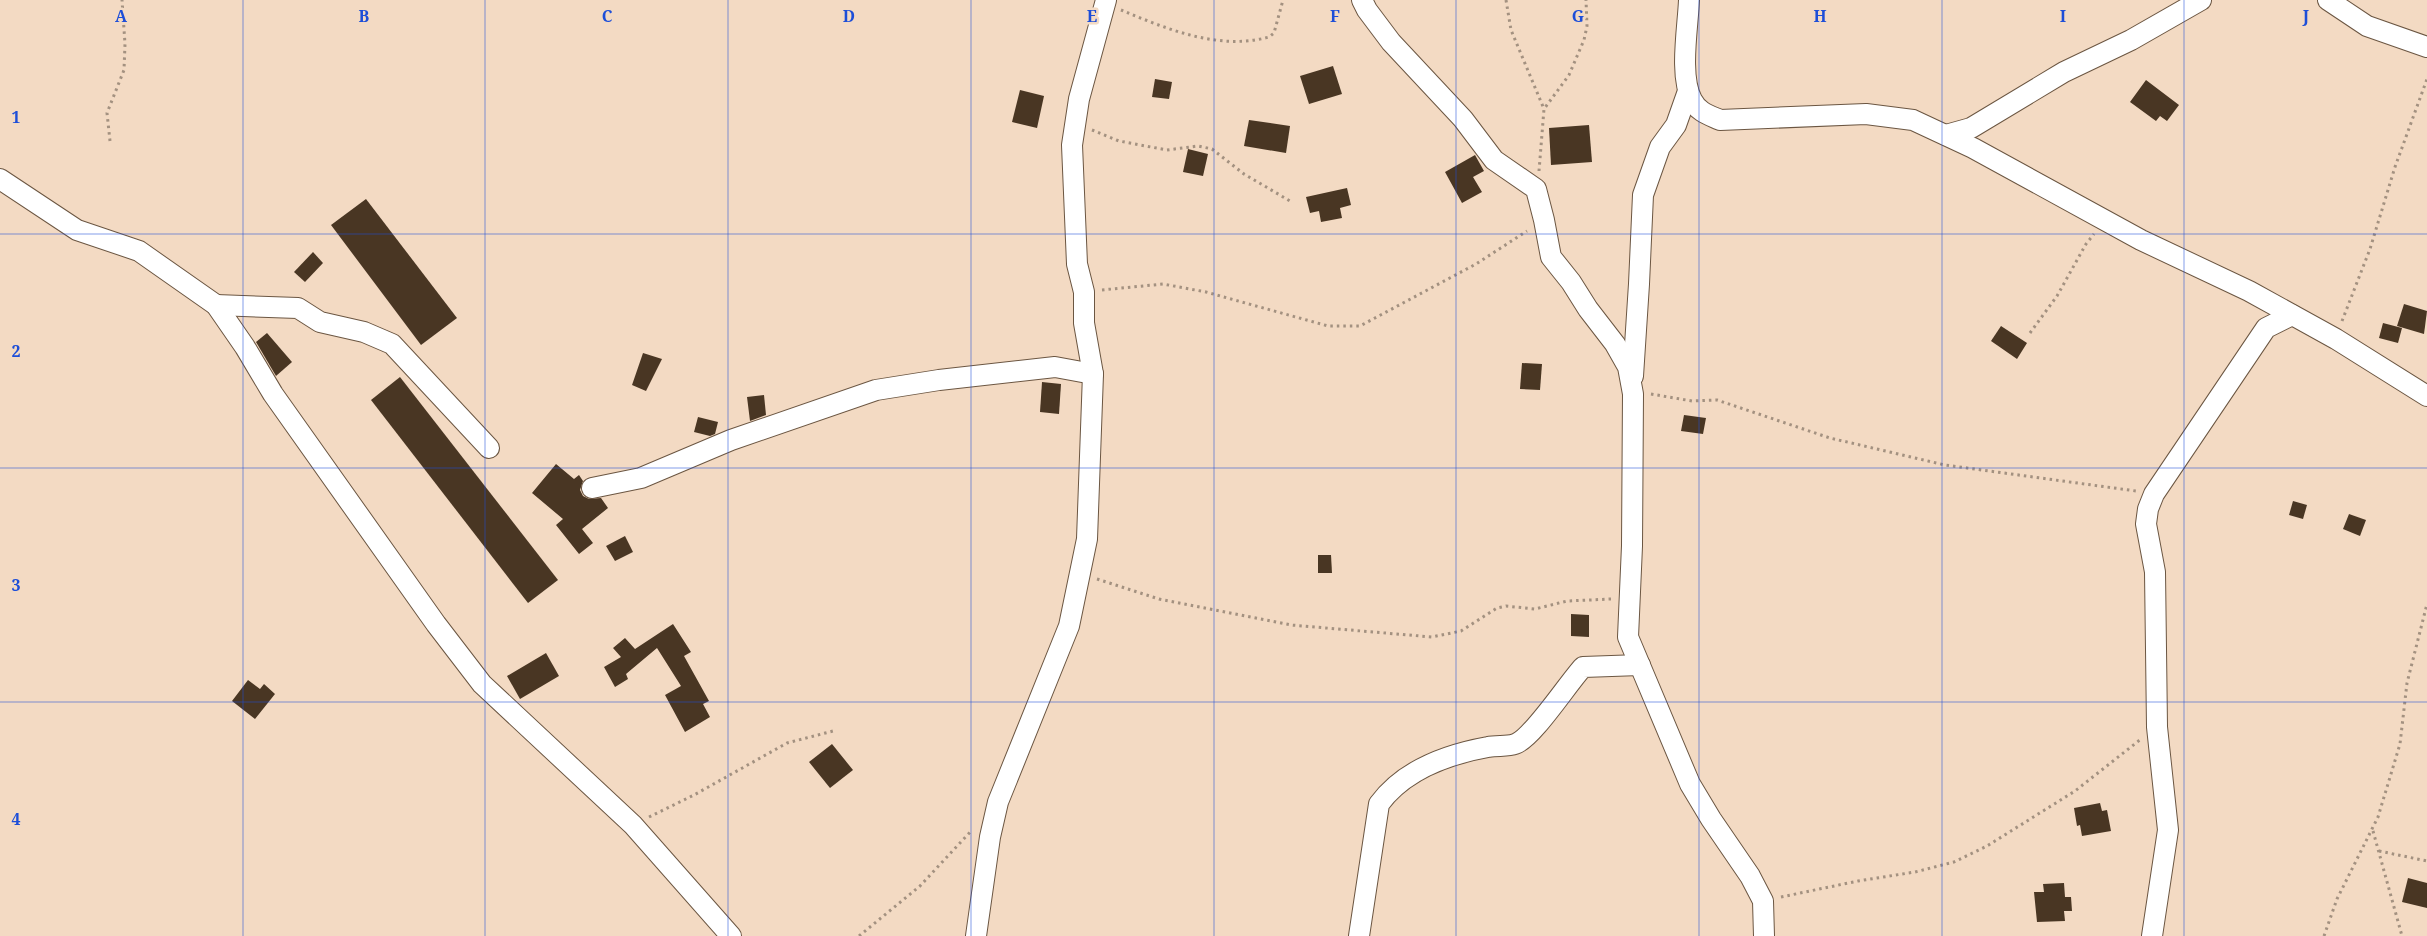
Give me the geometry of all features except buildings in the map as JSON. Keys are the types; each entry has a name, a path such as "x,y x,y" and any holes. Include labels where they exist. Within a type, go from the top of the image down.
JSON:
{"street":[{"path":"1362,0 1367,10 1391,42 1463,120 1494,160 1536,189 1544,220 1550,257 1571,282 1588,309 1615,344 1628,367 1633,387"},
{"path":"1689,0 1686,84 1692,102 1703,113 1720,120 1866,114 1913,120 1946,135 2106,221 2249,291 2336,340 2427,396"},
{"path":"1946,135 1971,128 2064,72 2131,40 2201,0"},
{"path":"2328,0 2367,26 2427,47"},
{"path":"976,936 990,837 998,802 1069,626 1087,539 1094,374 1084,323 1084,292 1077,264 1072,144 1079,99 1105,2"},
{"path":"1688,91 1676,125 1660,147 1643,195 1640,284 1633,387 1632,546 1628,597 1628,637 1690,784 1711,820 1750,876 1763,901 1764,936"},
{"path":"0,179 77,230 139,251 216,305 273,394 436,624 482,684 633,825 731,936"},
{"path":"216,305 298,308 320,322 364,332 392,344 489,448"},
{"path":"2152,936 2168,830 2157,727 2155,572 2146,524 2148,509 2154,494 2266,328 2292,315"},
{"path":"592,488 641,478 731,440 876,390 938,380 1055,367 1094,374"},
{"path":"1359,936 1379,804 1390,789 1430,764 1473,750 1516,744 1534,729 1583,667 1640,665"}],"path":[{"path":"110,141 107,114 124,64 122,0"},
{"path":"1105,2 1160,26 1228,42 1269,37 1274,33 1284,0"},
{"path":"1506,0 1512,30 1544,109 1541,163 1536,189"},
{"path":"1544,109 1569,75 1584,40 1587,26 1586,0"},
{"path":"2336,340 2370,249 2427,79"},
{"path":"1075,123 1119,141 1167,150 1198,146 1212,149 1244,174 1290,202"},
{"path":"1084,292 1163,284 1206,292 1328,326 1360,326 1476,264 1544,220"},
{"path":"2030,334 2069,277 2086,244 2106,221"},
{"path":"1633,387 1692,401 1717,400 1830,438 1945,465 2154,494"},
{"path":"1080,574 1159,599 1291,625 1432,637 1461,631 1497,608 1506,606 1535,609 1567,601 1628,597"},
{"path":"2324,936 2337,899 2378,817 2400,744 2407,683 2427,604"},
{"path":"1763,901 1858,881 1915,872 1954,862 1987,846 2075,790 2157,727"},
{"path":"633,825 694,795 787,743 833,731"},
{"path":"860,936 920,886 974,828"},
{"path":"2372,829 2402,936"},
{"path":"2378,851 2427,861"}]}
